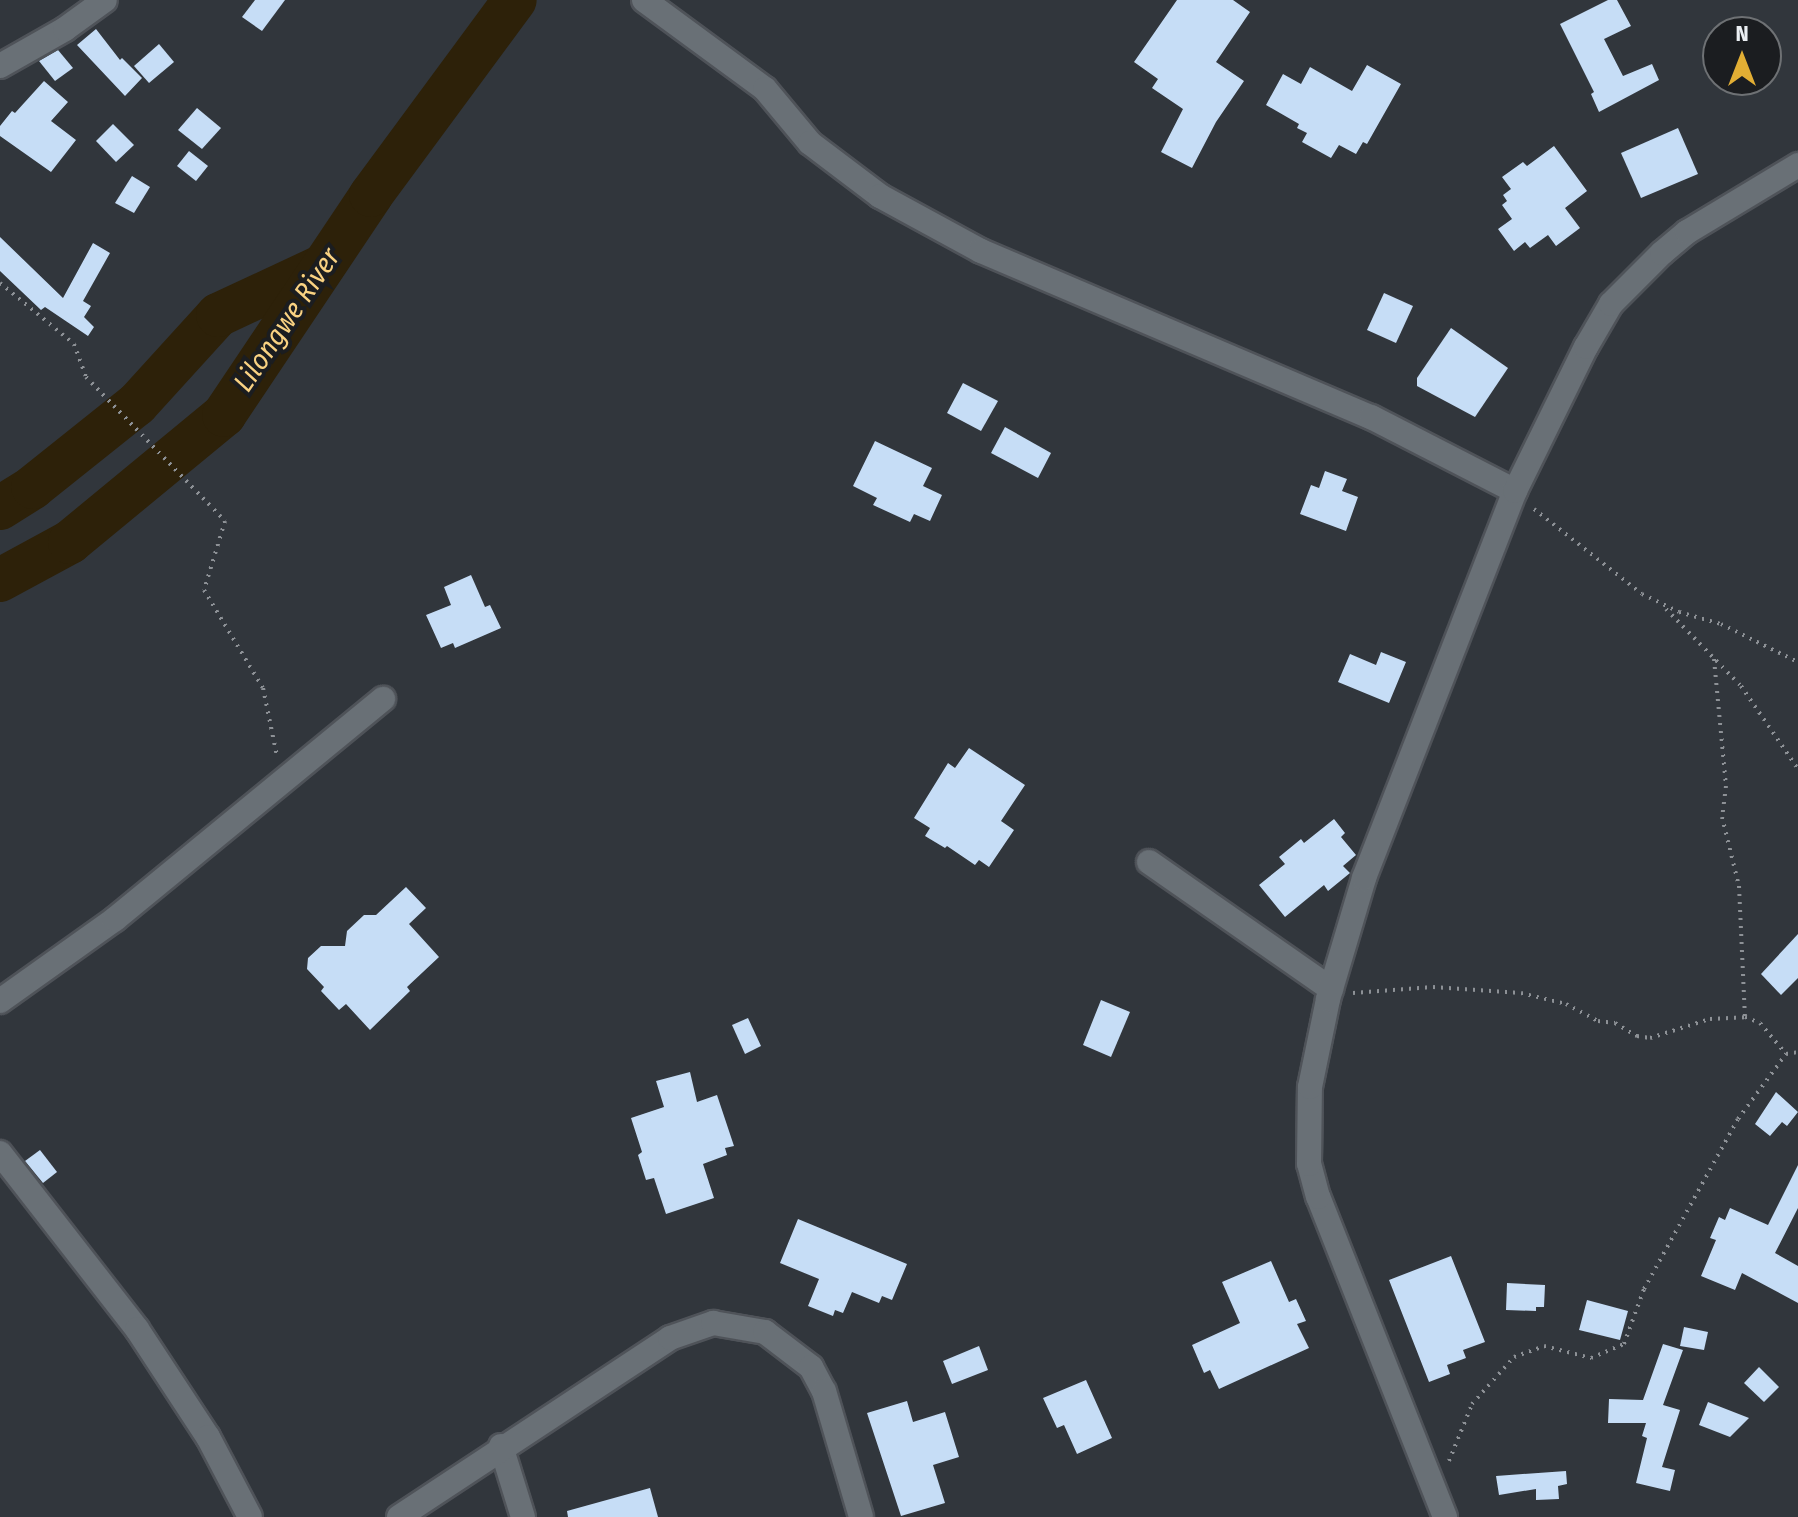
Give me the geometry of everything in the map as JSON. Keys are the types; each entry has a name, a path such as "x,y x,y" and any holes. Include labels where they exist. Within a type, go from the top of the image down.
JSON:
{"street":[{"path":"0,66 65,29 105,0"},
{"path":"644,0 765,89 810,143 880,196 981,251 1371,417 1515,491"},
{"path":"1445,1517 1318,1197 1309,1164 1310,1087 1331,989 1364,878 1515,491 1611,304 1687,232 1798,165"},
{"path":"0,1001 115,919 383,699"},
{"path":"1149,862 1331,989"},
{"path":"0,1153 137,1329 208,1437 250,1517"},
{"path":"399,1517 501,1446 670,1338 713,1323 765,1332 811,1367 824,1391 861,1517"},
{"path":"501,1446 523,1517"}],"path":[{"path":"0,283 74,344 86,377 225,521 204,590 263,688 284,782"},
{"path":"1515,491 1548,522 1642,594 1665,607 1721,624 1798,662"},
{"path":"1665,607 1741,686 1798,769"},
{"path":"1714,659 1726,786 1722,817 1739,886 1745,1017"},
{"path":"1331,989 1360,994 1433,987 1521,993 1566,1004 1598,1021 1615,1023 1637,1036 1650,1038 1710,1019 1745,1017 1760,1023 1786,1054"},
{"path":"1435,1489 1472,1404 1514,1357 1544,1346 1591,1358 1624,1344 1644,1289 1681,1216 1738,1119 1786,1054 1798,1052"}],"building":[{"path":"255,0 285,0 262,31 242,17"},
{"path":"1177,0 1233,0 1250,12 1216,62 1244,81 1216,122 1192,168 1161,152 1183,109 1152,88 1158,79 1134,62"},
{"path":"1608,0 1617,0 1631,26 1604,39 1623,76 1652,64 1659,80 1599,112 1591,94 1594,92 1560,24"},
{"path":"96,29 120,60 122,58 142,78 125,96 77,45"},
{"path":"159,44 174,62 149,83 134,66"},
{"path":"58,50 73,68 55,81 39,61"},
{"path":"1367,65 1401,84 1367,144 1363,142 1356,154 1339,145 1331,158 1302,142 1307,133 1297,128 1299,124 1266,105 1283,74 1301,84 1310,67 1352,91"},
{"path":"44,81 68,102 51,121 76,140 51,172 0,136 0,126 12,111 15,113"},
{"path":"197,108 221,128 202,149 178,130"},
{"path":"113,124 134,145 116,162 96,141"},
{"path":"1678,128 1698,174 1641,198 1621,153"},
{"path":"1554,146 1587,191 1565,208 1580,228 1556,246 1548,235 1530,248 1525,242 1514,251 1498,229 1512,219 1502,205 1507,201 1503,195 1511,189 1502,177 1523,162 1527,166"},
{"path":"189,151 208,166 196,181 177,166"},
{"path":"132,176 150,187 134,213 115,203"},
{"path":"0,237 63,298 93,243 110,253 83,301 91,306 84,317 94,327 88,336 45,307 41,310 0,271"},
{"path":"1384,293 1413,306 1396,343 1367,330"},
{"path":"1451,328 1508,368 1475,417 1417,386 1417,378"},
{"path":"963,383 998,401 981,431 947,413"},
{"path":"1005,427 1051,453 1038,478 991,453"},
{"path":"875,441 932,468 923,486 942,495 930,521 914,514 910,522 873,505 877,498 853,486"},
{"path":"1325,471 1347,479 1342,491 1358,497 1346,531 1300,514 1311,485 1319,488"},
{"path":"471,575 485,607 490,605 501,628 455,648 453,643 441,648 426,615 451,605 444,587"},
{"path":"1381,652 1406,662 1389,703 1338,682 1350,654 1376,665"},
{"path":"969,748 1025,785 1001,821 1014,830 989,867 979,860 975,865 925,836 930,828 914,818 948,763 955,768"},
{"path":"1334,819 1345,833 1341,837 1356,855 1343,866 1350,873 1328,891 1324,885 1285,917 1259,885 1285,864 1279,857 1301,839 1304,843"},
{"path":"406,887 426,908 409,924 439,957 407,987 410,991 370,1030 346,1004 339,1010 321,991 324,987 307,969 308,958 321,946 345,946 347,931 364,915 376,915"},
{"path":"1798,934 1798,978 1781,995 1761,974"},
{"path":"1101,1000 1130,1012 1111,1057 1083,1045"},
{"path":"748,1018 761,1046 745,1054 732,1025"},
{"path":"690,1072 697,1102 717,1095 734,1146 725,1148 727,1155 703,1164 714,1198 666,1214 654,1178 646,1180 638,1155 642,1152 631,1118 664,1107 656,1081"},
{"path":"1776,1092 1798,1112 1787,1126 1782,1122 1770,1136 1755,1124"},
{"path":"40,1150 57,1172 43,1183 25,1161"},
{"path":"1798,1165 1798,1208 1775,1253 1798,1266 1798,1303 1742,1273 1735,1290 1701,1276 1716,1240 1710,1238 1719,1217 1725,1220 1730,1208 1768,1225"},
{"path":"798,1219 907,1264 892,1300 882,1296 879,1303 852,1292 843,1313 835,1310 833,1316 808,1306 819,1279 780,1263"},
{"path":"1451,1256 1485,1342 1463,1350 1466,1358 1447,1365 1450,1374 1429,1382 1389,1280"},
{"path":"1271,1261 1289,1302 1296,1299 1306,1321 1297,1324 1309,1348 1219,1389 1210,1370 1204,1373 1192,1345 1240,1323 1222,1282"},
{"path":"1507,1283 1545,1285 1544,1307 1536,1307 1536,1311 1506,1310"},
{"path":"1587,1300 1628,1311 1620,1340 1579,1330"},
{"path":"1684,1327 1708,1332 1704,1350 1680,1346"},
{"path":"1663,1344 1683,1350 1663,1405 1680,1410 1662,1467 1675,1470 1670,1491 1636,1483 1647,1438 1642,1436 1646,1423 1608,1423 1609,1399 1643,1400"},
{"path":"979,1346 988,1370 952,1384 943,1361"},
{"path":"1759,1367 1779,1387 1764,1402 1744,1383"},
{"path":"1086,1380 1112,1438 1077,1454 1064,1425 1057,1428 1043,1398"},
{"path":"907,1401 913,1422 945,1412 959,1457 933,1465 945,1503 901,1516 867,1413"},
{"path":"1708,1402 1749,1418 1730,1437 1699,1425"},
{"path":"1566,1471 1567,1484 1558,1486 1559,1499 1536,1500 1536,1489 1499,1495 1496,1476"},
{"path":"650,1488 658,1517 568,1517 567,1511"}],"waterway":[{"name":"Lilongwe River","path":"0,580 70,542 224,415 371,195 515,0"},
{"path":"0,508 33,487 137,404 218,315 323,266"}]}
